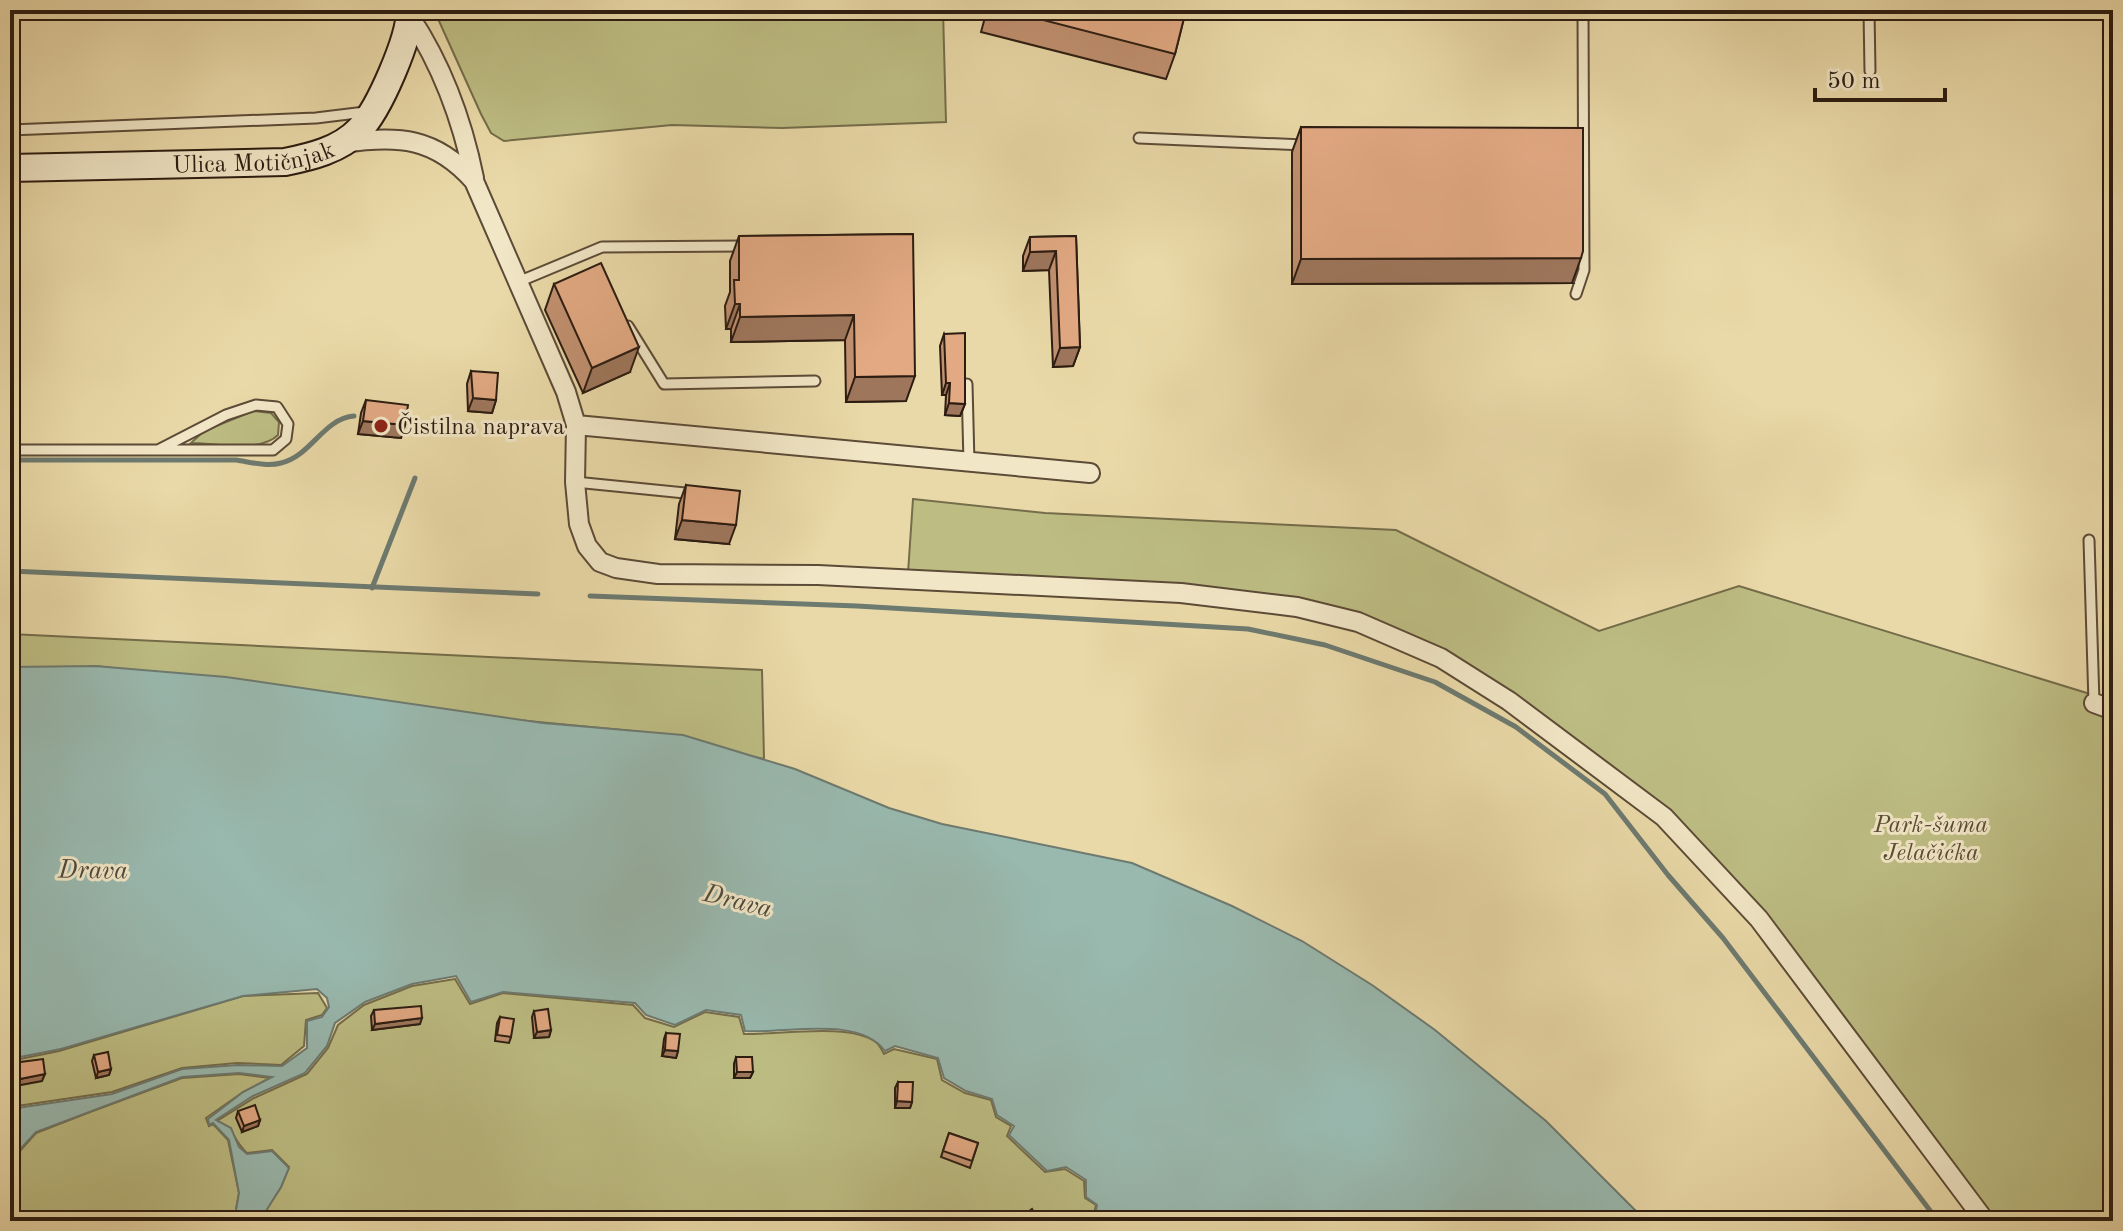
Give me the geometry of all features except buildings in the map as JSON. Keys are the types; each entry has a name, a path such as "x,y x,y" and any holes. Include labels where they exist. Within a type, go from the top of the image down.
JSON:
{"main road":[{"name":"Ulica Motičnjak","path":"10,168 285,162 312,157 358,131 372,111 393,69 410,13"}],"street":[{"path":"410,13 431,50 464,130 474,181 550,351 576,425 575,482 579,524 587,546 600,562 616,568 658,574 818,575 1181,593 1255,601 1297,607 1358,622 1441,658 1509,701 1664,817 1759,919 1985,1221"},
{"path":"338,144 381,138 433,147 456,160 474,181"},
{"path":"576,425 1090,473"},
{"path":"2094,703 2113,710"}],"lane":[{"path":"1576,294 1584,270 1583,10"},
{"path":"1869,10 1870,71"},
{"path":"10,130 316,118 372,111"},
{"path":"1139,138 1316,145"},
{"path":"1568,146 1584,146"},
{"path":"518,282 602,247 754,246"},
{"path":"584,255 592,268"},
{"path":"624,319 664,384 815,381"},
{"path":"967,384 969,463"},
{"path":"10,450 158,450 273,450 286,439 288,424 277,407 256,405 202,426 158,450"},
{"path":"575,482 712,496"},
{"path":"2089,540 2094,703"}],"green space":[{"path":"434,10 943,10 946,122 782,128 672,125 504,141 491,133"},
{"path":"253,411 271,413 279,422 278,435 260,444 191,443 204,431"},
{"name":"Park-šuma Jelačićka","path":"913,499 1045,513 1396,530 1599,631 1739,586 2113,701 2113,1221 1986,1221 1659,805 1593,752 1519,700 1354,616 908,573"},
{"path":"10,634 762,670 764,759 643,732 517,720 304,689 95,666 10,677"},
{"path":"455,979 470,1004 503,993 633,1005 645,1018 674,1027 705,1012 739,1017 744,1034 850,1033 877,1043 884,1054 894,1049 937,1059 942,1080 965,1093 991,1100 996,1117 1011,1126 1007,1136 1045,1172 1065,1169 1084,1181 1085,1198 1096,1205 1092,1221 268,1221 265,1211 281,1187 289,1167 272,1150 247,1153 228,1128 217,1121 254,1098 307,1074 328,1048 338,1025 364,1005 412,986"},
{"path":"318,993 327,1008 322,1015 306,1020 304,1046 281,1065 237,1063 182,1068 112,1092 10,1107 10,1061 59,1051 243,996"},
{"path":"239,1074 270,1078 243,1092 206,1118 209,1126 213,1124 228,1140 239,1193 234,1221 10,1221 10,1162 36,1133 182,1078"}],"water":[{"name":"Drava","path":"95,666 226,677 543,723 683,735 795,769 889,808 942,824 1132,863 1232,906 1302,941 1372,985 1435,1030 1546,1121 1646,1221 1094,1221 1097,1205 1086,1197 1086,1180 1066,1167 1047,1171 1009,1135 1014,1126 997,1115 992,1099 966,1091 944,1078 938,1058 895,1046 885,1051 873,1040 858,1033 840,1030 745,1031 741,1015 706,1010 675,1025 646,1015 635,1003 503,992 471,1002 456,976 412,984 365,1002 335,1023 327,1046 305,1073 253,1096 216,1120 231,1128 239,1147 247,1154 272,1151 289,1168 266,1211 268,1221 234,1221 239,1193 229,1140 213,1123 209,1125 208,1119 243,1092 272,1077 239,1073 182,1077 36,1132 10,1160 10,1109 112,1094 182,1069 282,1066 307,1048 307,1021 322,1017 329,1007 327,998 317,989 243,996 61,1049 10,1059 10,667"}],"waterway":[{"path":"10,460 236,460 276,464 300,453 334,423 354,416"},
{"path":"372,588 415,478"},
{"path":"10,571 538,594"},
{"path":"590,596 857,606 1248,629 1325,645 1435,682 1516,727 1605,794 1668,875 1723,938 1938,1221"}],"place":[{"name":"Čistilna naprava","path":"381,426"}]}
